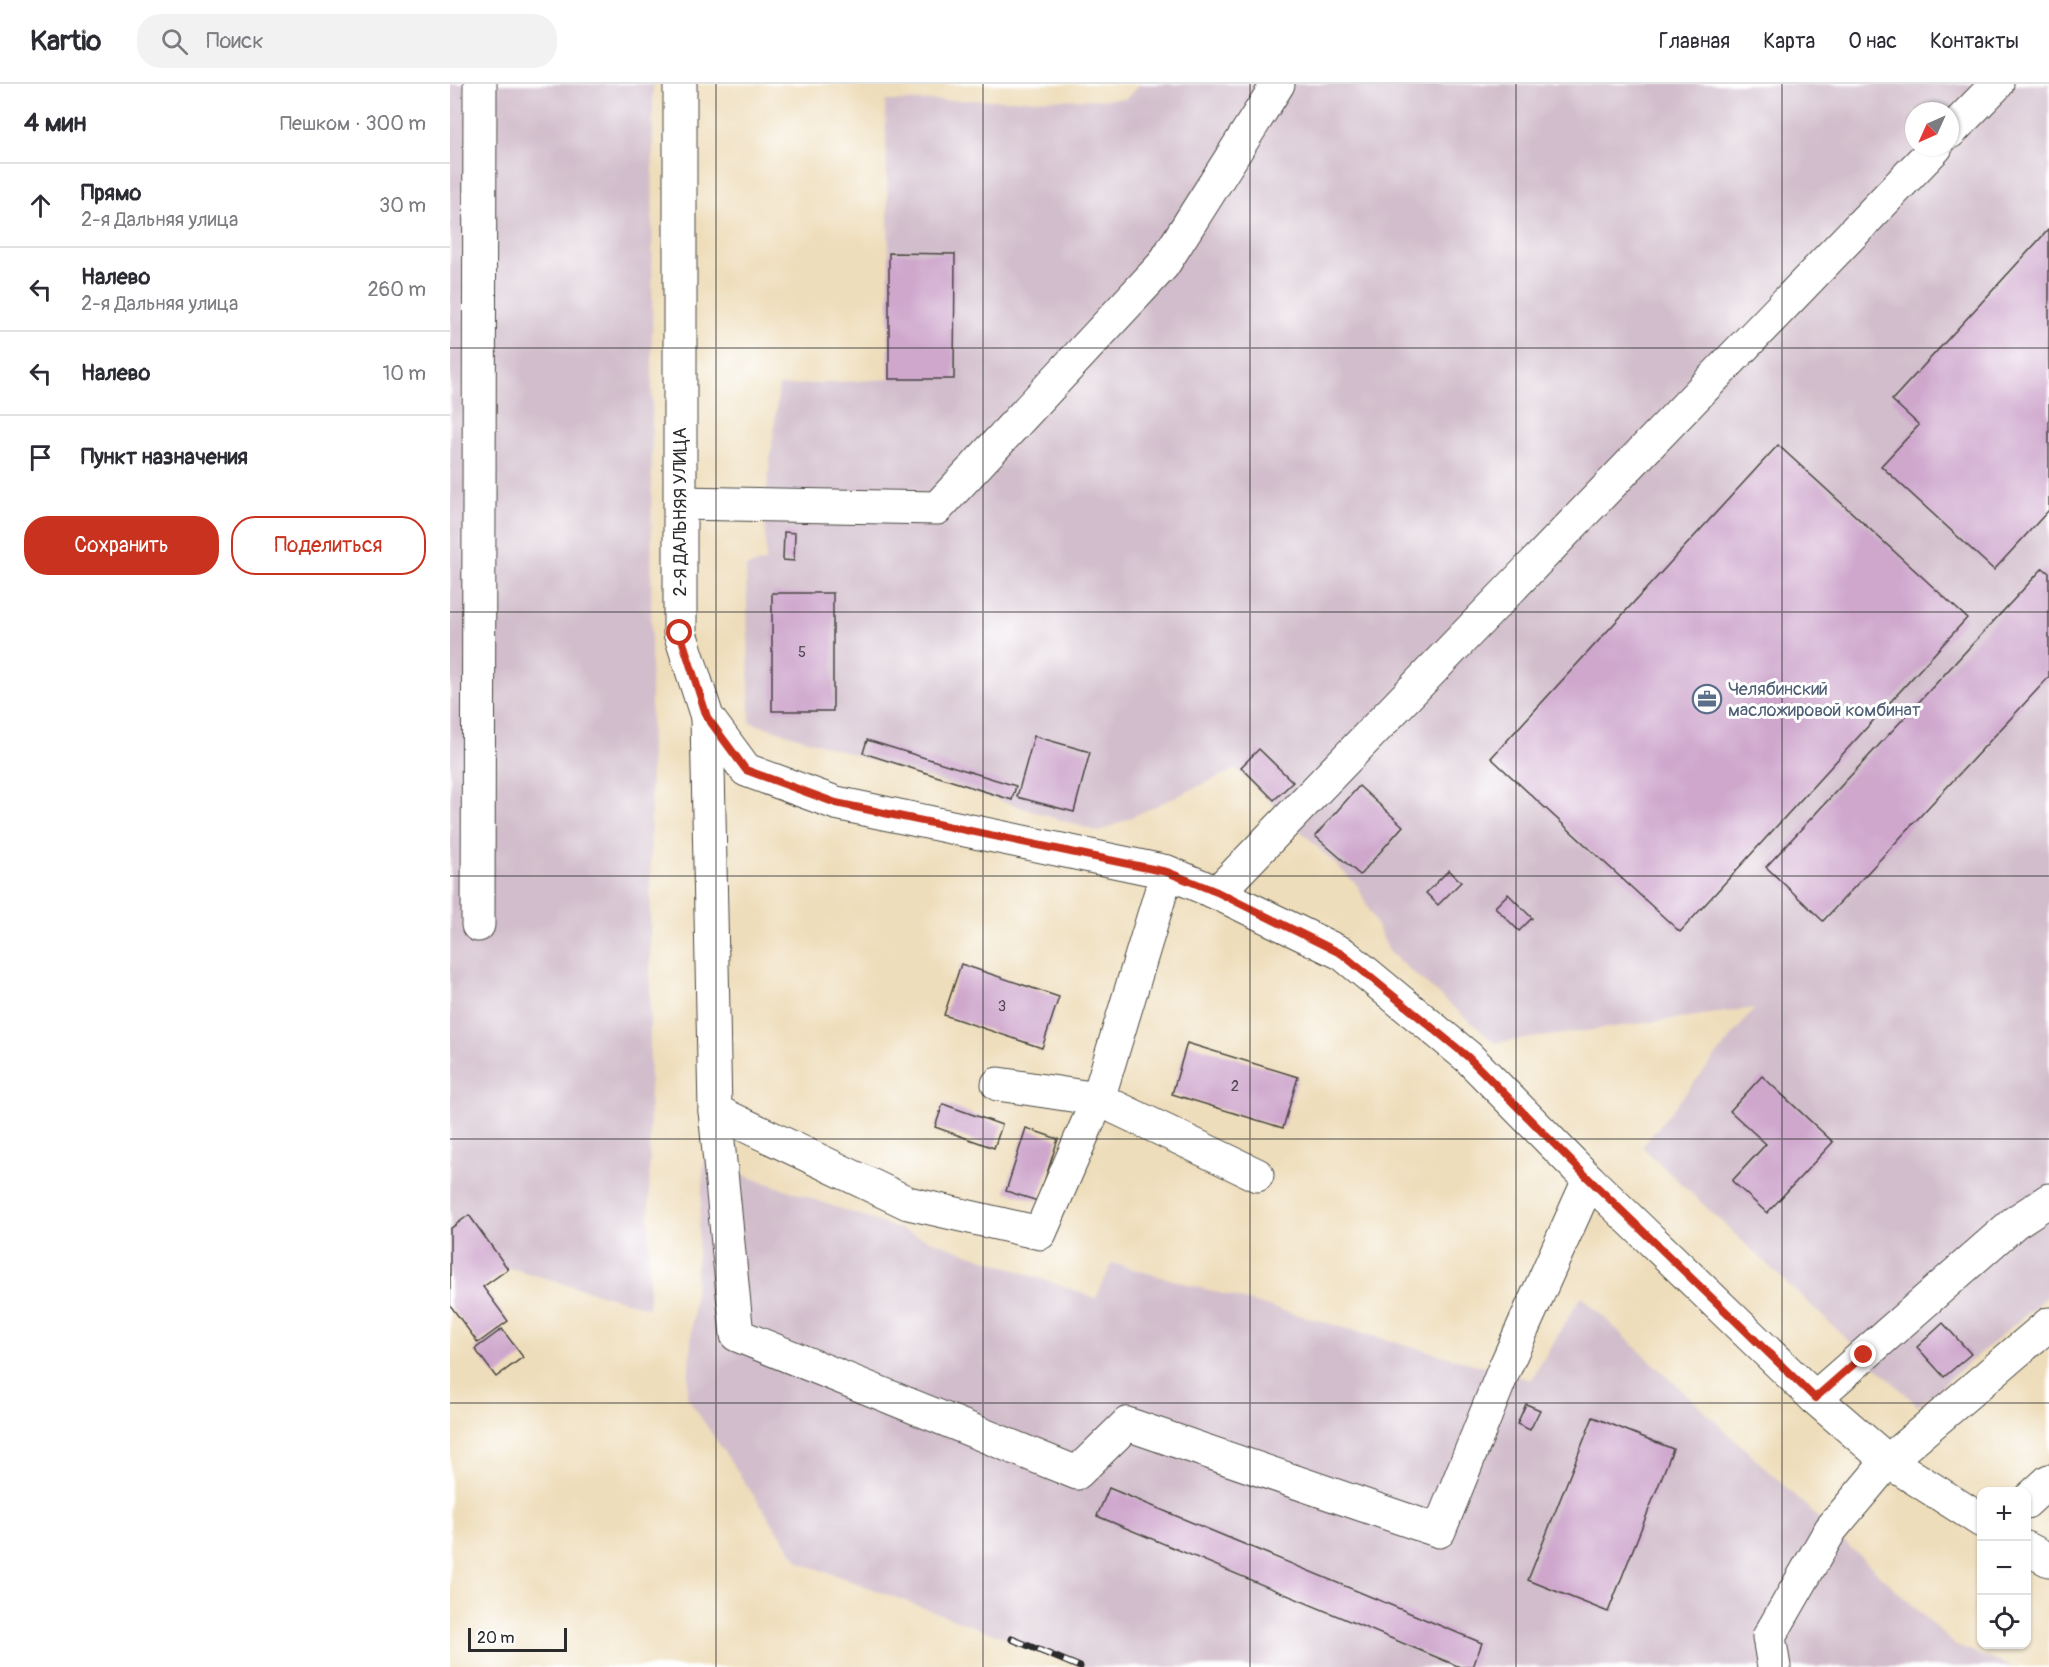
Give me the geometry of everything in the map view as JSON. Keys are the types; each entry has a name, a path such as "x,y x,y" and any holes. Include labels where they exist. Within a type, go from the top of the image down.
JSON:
{"street":[{"path":"478,925 480,84"},
{"name":"2-Я ДАЛЬНЯЯ УЛИЦА","path":"680,84 680,633 707,717 746,770 836,803 1167,872 1217,892 1342,954 1468,1057 1589,1179 1815,1398 1888,1461 1977,1518"},
{"path":"681,503 937,508 1163,265 1278,84"},
{"path":"1959,123 1996,84"},
{"path":"1217,892 1927,156"},
{"path":"707,717 715,1111 737,1335 1077,1473 1127,1424 1439,1531 1503,1372 1589,1179"},
{"path":"715,1111 908,1203 1040,1233 1098,1099 1167,872"},
{"path":"998,1084 1098,1099 1257,1175"},
{"path":"2014,1223 2049,1178"},
{"path":"1815,1398 2014,1223 2049,1200"},
{"path":"1774,1667 1770,1636 1831,1529 1888,1461 2049,1324"},
{"path":"2031,1497 2049,1481"},
{"path":"2031,1551 2049,1560"}],"shaded area":[{"path":"450,84 653,84 649,1308 450,1251"},
{"path":"1140,84 2049,84 2049,1295 1918,1406 1642,1147 1755,1008 1495,1043 1390,953 1357,885 1236,769 1099,832 750,722 746,567 766,561 765,505 779,386 889,379 889,253 885,101 1126,99"},
{"path":"704,1161 1096,1298 1112,1263 1531,1380 1581,1296 1956,1646 2013,1667 1085,1667 799,1562 687,1397"}],"building":[{"path":"2049,229 2049,510 1994,570 1881,466 1919,425 1892,400"},
{"path":"889,253 955,254 954,379 889,379"},
{"path":"1778,445 1967,618 1680,932 1491,758"},
{"path":"784,532 795,533 794,561 783,560"},
{"path":"2043,568 2049,573 2049,677 1823,921 1766,867"},
{"path":"772,593 833,593 833,711 772,711"},
{"path":"1034,736 1090,752 1074,812 1017,797"},
{"path":"867,740 1016,786 1012,800 863,753"},
{"path":"1259,749 1293,782 1274,800 1241,767"},
{"path":"1359,786 1403,826 1360,875 1315,836"},
{"path":"1449,870 1461,882 1438,905 1426,893"},
{"path":"1508,894 1532,918 1519,931 1495,907"},
{"path":"961,964 1059,997 1042,1048 944,1015"},
{"path":"1187,1043 1298,1077 1283,1128 1172,1094"},
{"path":"1762,1076 1833,1142 1767,1213 1732,1181 1766,1144 1730,1111"},
{"path":"943,1104 1002,1125 994,1148 935,1127"},
{"path":"1026,1128 1058,1139 1038,1201 1006,1191"},
{"path":"469,1215 508,1269 483,1287 508,1321 478,1343 450,1305 450,1229"},
{"path":"1943,1323 1971,1354 1944,1377 1917,1347"},
{"path":"502,1329 523,1357 496,1377 475,1349"},
{"path":"1526,1404 1540,1410 1530,1430 1517,1424"},
{"path":"1593,1417 1673,1449 1608,1612 1528,1580"},
{"path":"1109,1488 1482,1643 1473,1667 1460,1667 1097,1516"}],"railway":[{"path":"1012,1639 1080,1667"}],"place":[{"name":"Челябинский масложировой комбинат","path":"1707,699"}],"route":[{"path":"680,633 707,717 746,770 836,803 1167,872 1217,892 1342,954 1468,1057 1589,1179 1815,1398 1864,1355"}]}
